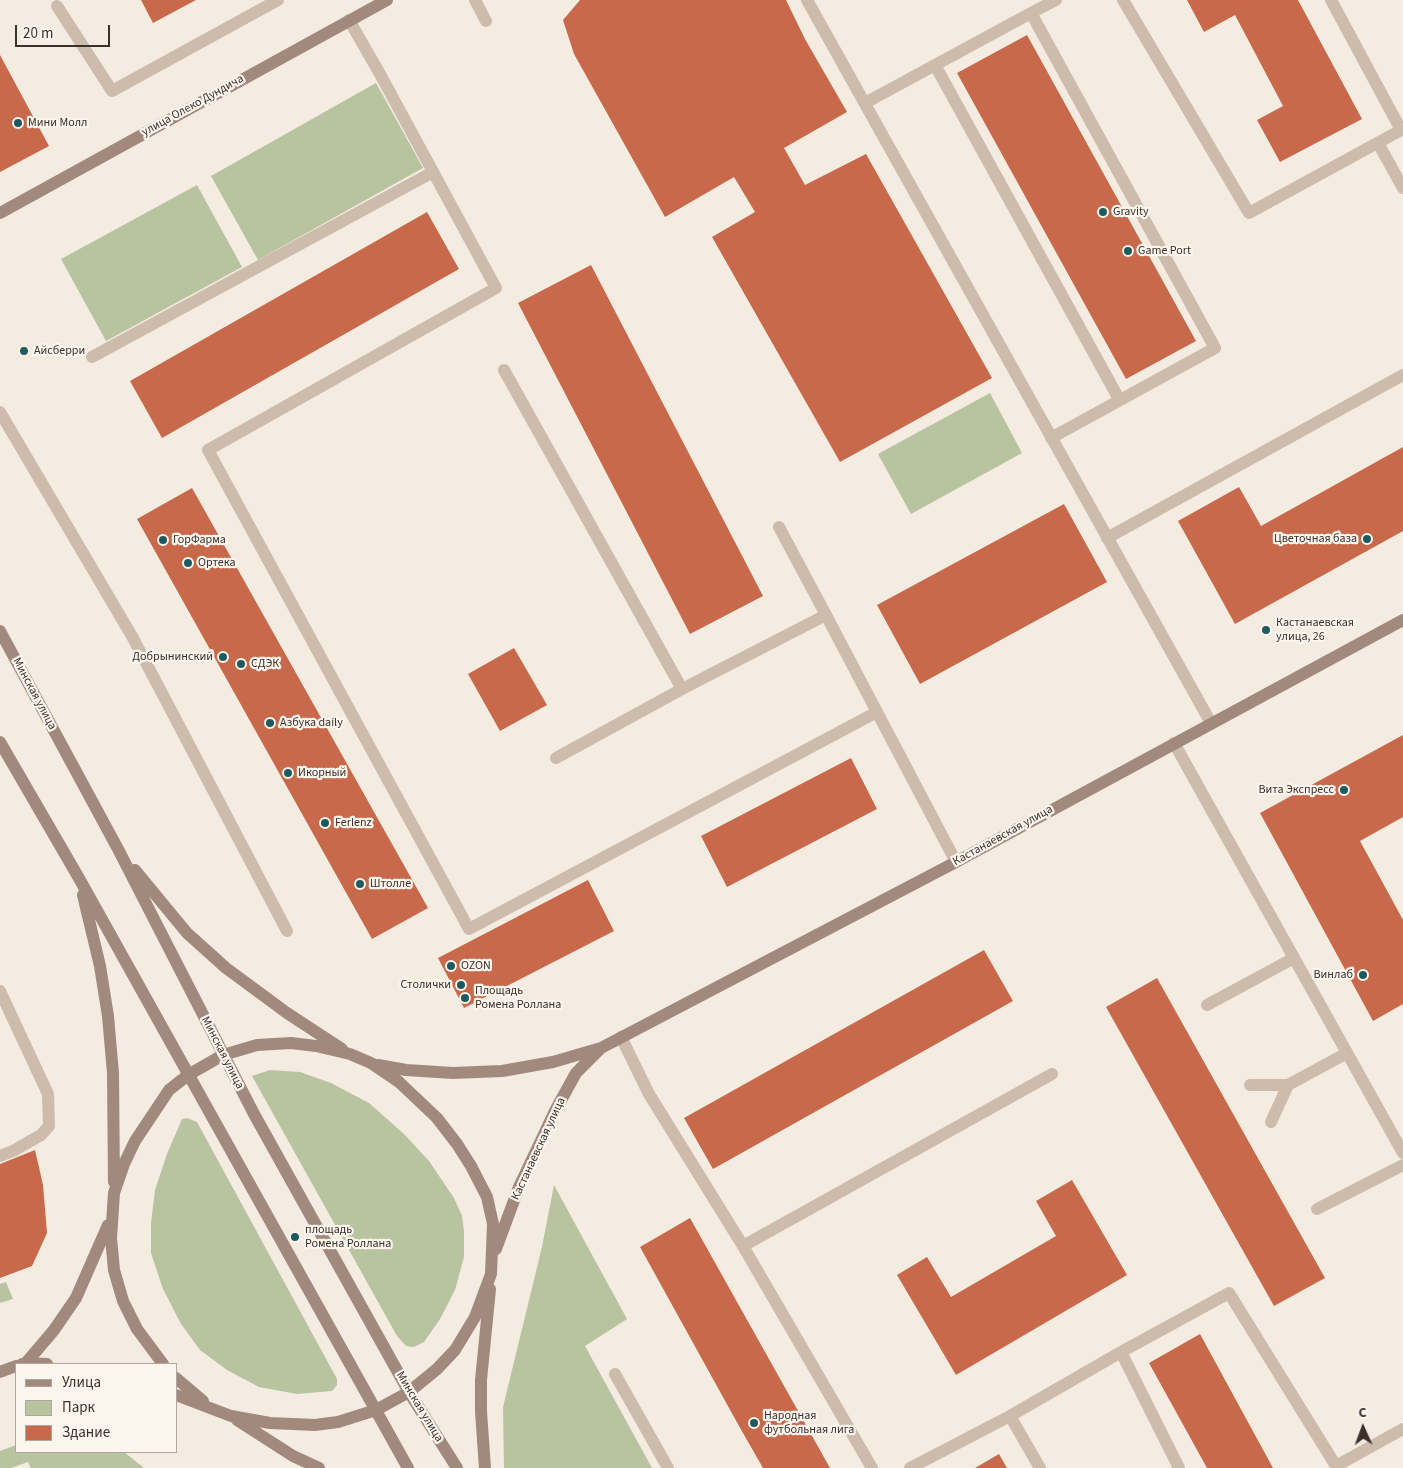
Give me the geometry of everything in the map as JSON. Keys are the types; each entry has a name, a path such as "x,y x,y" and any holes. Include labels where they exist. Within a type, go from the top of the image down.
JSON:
{"street":[{"path":"57,6 112,91 278,0"},
{"name":"улица Олеко Дундича","path":"0,213 349,20 372,3 386,0"},
{"path":"475,0 486,21"},
{"path":"807,0 1211,723"},
{"path":"865,103 1056,0"},
{"path":"1123,0 1249,213 1402,130 1331,0"},
{"path":"1031,13 1215,348 1119,399 1052,438"},
{"path":"349,20 496,288 208,450 469,929 877,712"},
{"path":"935,65 1119,399"},
{"path":"1378,144 1403,188"},
{"path":"92,356 433,172"},
{"path":"504,370 682,689"},
{"path":"1107,538 1403,375"},
{"path":"0,412 133,638 287,931"},
{"path":"779,527 956,862"},
{"path":"556,758 682,689 826,615"},
{"name":"Кастанаевская улица","path":"371,1064 406,1070 453,1073 502,1071 553,1062 601,1048 956,862 1403,620"},
{"name":"Минская улица","path":"0,631 118,849 223,1055 409,1392 457,1468"},
{"path":"0,742 80,880 408,1468"},
{"path":"1174,743 1403,1154"},
{"path":"118,849 187,933 226,968 287,1013 350,1054"},
{"path":"80,880 100,966 108,1016 113,1072 114,1193"},
{"path":"1207,1005 1294,958"},
{"path":"0,991 48,1094 49,1126 41,1136 0,1156"},
{"path":"621,1037 649,1094 743,1246 872,1468"},
{"name":"Кастанаевская улица","path":"162,1363 136,1330 123,1301 114,1270 111,1216 114,1193 124,1164 135,1141 169,1090 188,1075 223,1055 257,1045 291,1043 316,1046 350,1054 371,1064 399,1082 438,1118 457,1144 487,1197 493,1224 491,1274 475,1317 455,1350 437,1369 409,1392 376,1410 338,1422 315,1425 270,1423 230,1416 178,1396"},
{"name":"Кастанаевская улица","path":"493,1258 520,1187 555,1111 576,1073 601,1048"},
{"path":"1250,1085 1288,1085 1347,1053"},
{"path":"743,1246 1052,1074"},
{"path":"1271,1122 1288,1085"},
{"path":"1317,1209 1403,1164"},
{"name":"Кастанаевская улица","path":"22,1363 54,1330 76,1298 111,1216"},
{"path":"485,1468 481,1380 491,1274"},
{"path":"910,1468 1010,1416 1229,1293 1336,1467 1403,1430"},
{"path":"1121,1352 1179,1468"},
{"name":"Кастанаевская улица","path":"0,1372 15,1366"},
{"path":"615,1374 668,1468"},
{"name":"Кастанаевская улица","path":"178,1380 213,1408"},
{"path":"230,1416 293,1456 319,1468"},
{"path":"1010,1416 1040,1468"}],"green space":[{"path":"376,83 423,168 258,260 211,176"},
{"path":"197,185 242,267 106,341 61,259"},
{"path":"990,393 1022,453 911,514 878,454"},
{"path":"270,1070 300,1072 331,1083 369,1103 404,1134 429,1161 454,1198 462,1216 464,1257 455,1290 440,1319 424,1342 414,1347 406,1346 397,1336 252,1076"},
{"path":"187,1118 197,1122 337,1379 337,1385 332,1391 297,1394 259,1387 227,1370 200,1350 181,1324 163,1289 151,1253 151,1223 155,1190 167,1154 182,1119"},
{"path":"554,1185 627,1319 585,1346 652,1468 504,1468 503,1407 542,1247"},
{"path":"6,1282 13,1299 0,1303 0,1284"},
{"path":"15,1445 15,1453 125,1453 144,1468 31,1468 28,1462 11,1468 0,1468 0,1451"}],"building":[{"path":"141,0 196,0 153,23"},
{"path":"580,0 786,0 805,39 847,112 784,148 805,185 866,154 992,378 840,462 712,237 755,212 734,177 665,217 574,54 563,20"},
{"path":"1187,0 1298,0 1362,119 1280,162 1257,120 1283,106 1235,15 1204,32"},
{"path":"1027,35 1196,341 1126,379 957,73"},
{"name":"Мини Молл","path":"0,55 49,146 0,172"},
{"path":"427,212 459,269 162,438 130,381"},
{"path":"591,265 763,596 690,634 518,303"},
{"path":"1403,447 1403,531 1235,624 1178,521 1239,487 1261,526"},
{"path":"192,488 428,908 372,939 137,519"},
{"path":"1064,504 1107,582 920,684 877,605"},
{"path":"514,648 547,705 500,731 468,674"},
{"path":"1403,735 1403,817 1360,841 1403,920 1403,1004 1373,1021 1260,813"},
{"path":"851,758 877,809 727,887 701,836"},
{"path":"588,880 614,931 464,1008 438,958"},
{"path":"984,950 1013,1001 713,1169 684,1118"},
{"path":"1157,978 1325,1278 1274,1306 1106,1007"},
{"path":"35,1150 43,1185 47,1233 32,1266 0,1278 0,1164"},
{"path":"1072,1180 1127,1275 956,1375 897,1275 927,1257 951,1297 1056,1236 1036,1201"},
{"path":"690,1218 830,1468 763,1468 739,1426 640,1247"},
{"path":"1200,1334 1273,1468 1207,1468 1149,1363"},
{"path":"999,1454 1007,1468 975,1468"}],"place":[{"name":"Мини Молл","path":"18,123"},
{"name":"Gravity","path":"1103,212"},
{"name":"Game Port","path":"1128,251"},
{"name":"Айсберри","path":"24,351"},
{"name":"Цветочная база","path":"1367,539"},
{"name":"ГорФарма","path":"163,540"},
{"name":"Ортека","path":"188,563"},
{"name":"Кастанаевская улица, 26","path":"1266,630"},
{"name":"Добрынинский","path":"223,657"},
{"name":"СДЭК","path":"241,664"},
{"name":"Азбука daily","path":"270,723"},
{"name":"Икорный","path":"288,773"},
{"name":"Вита Экспресс","path":"1344,790"},
{"name":"Ferlenz","path":"325,823"},
{"name":"Штолле","path":"360,884"},
{"name":"OZON","path":"451,966"},
{"name":"Винлаб","path":"1363,975"},
{"name":"Столички","path":"461,985"},
{"name":"Площадь Ромена Роллана","path":"465,998"},
{"name":"площадь Ромена Роллана","path":"295,1237"},
{"name":"Народная футбольная лига","path":"754,1423"}]}
